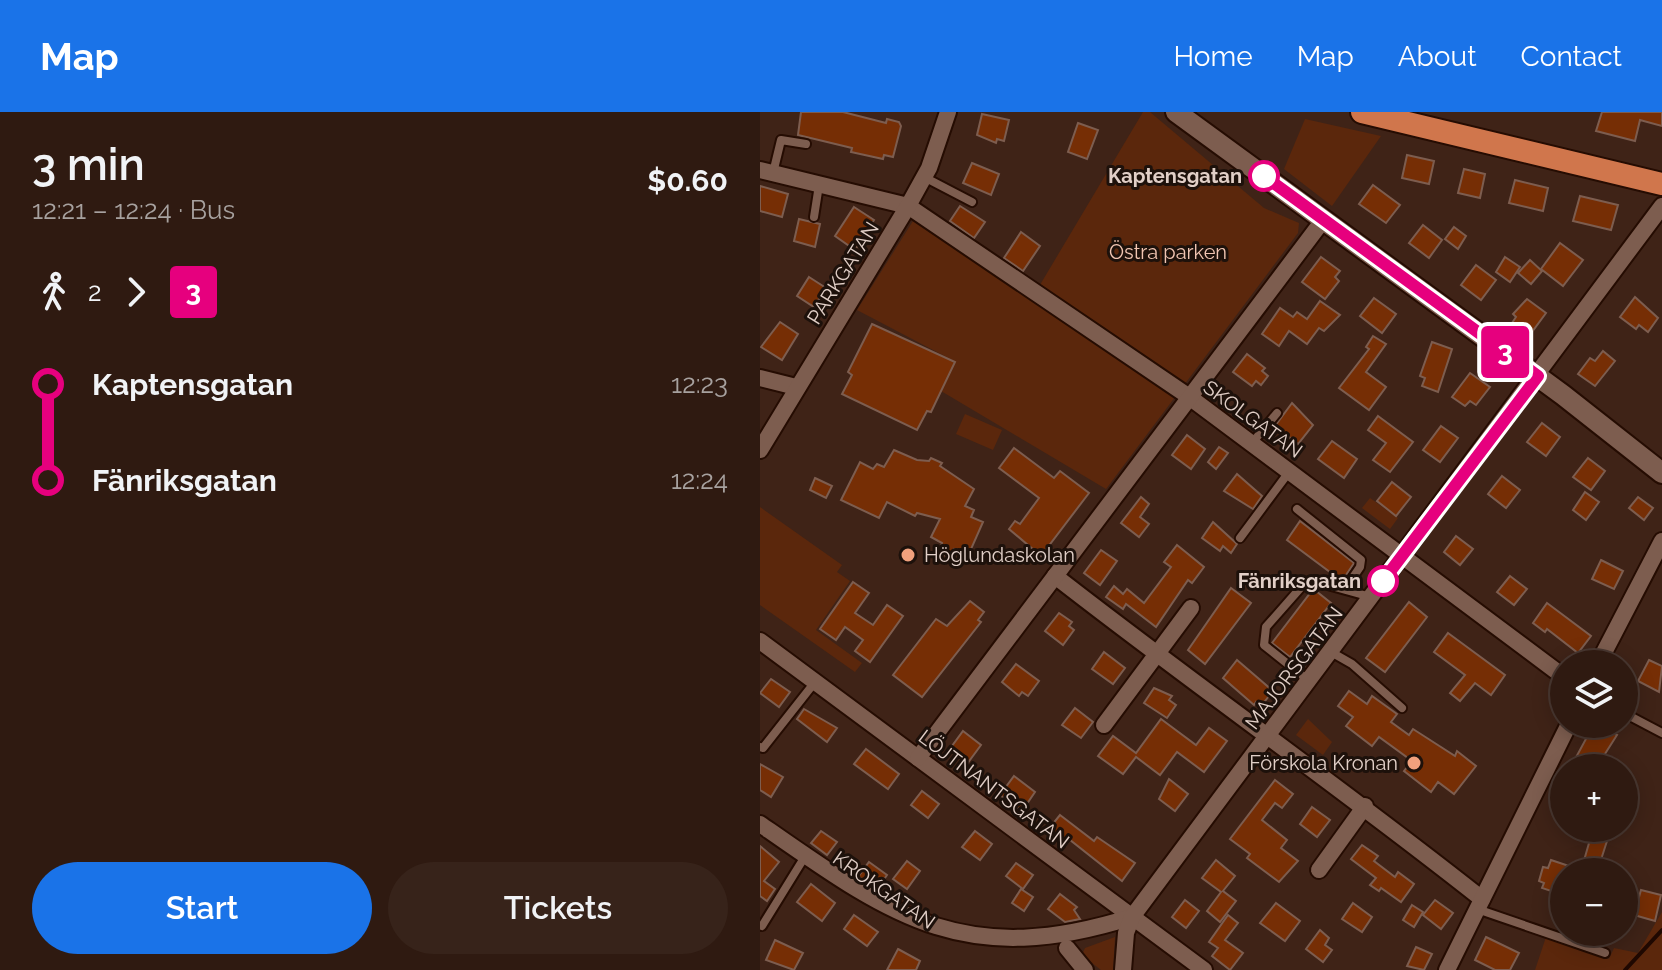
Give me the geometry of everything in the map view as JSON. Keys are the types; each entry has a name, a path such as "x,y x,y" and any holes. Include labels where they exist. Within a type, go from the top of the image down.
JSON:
{"highway":[{"path":"1362,112 1397,116 1662,184"}],"street":[{"name":"PARKGATAN","path":"760,450 908,206 924,177 948,112"},
{"path":"1176,112 1538,376 1662,473"},
{"path":"1197,112 1216,139"},
{"path":"767,172 908,206"},
{"name":"SKOLGATAN","path":"908,206 1188,396 1550,667"},
{"name":"MAJORSGATAN","path":"1123,970 1126,933 1132,917 1662,206"},
{"path":"918,758 1324,219"},
{"path":"760,378 796,387"},
{"path":"1605,650 1662,541"},
{"path":"1055,576 1267,738 1365,806 1479,904"},
{"path":"1104,725 1191,608"},
{"name":"LÖJTNANTSGATAN","path":"760,641 1204,970"},
{"path":"1447,970 1562,738"},
{"path":"1319,870 1365,806"},
{"name":"KROKGATAN","path":"760,824 919,939"},
{"path":"1085,970 1062,950 1132,917"}],"lane":[{"path":"767,172 781,140 806,144"},
{"path":"924,177 972,202"},
{"path":"814,217 820,184"},
{"path":"1252,443 1277,413"},
{"path":"1240,538 1290,471"},
{"path":"1297,509 1361,560 1360,567 1345,589"},
{"path":"1309,680 1264,645 1266,627 1303,585 1324,584 1371,597"},
{"path":"1331,652 1352,664 1402,708"},
{"path":"760,747 763,748 815,682"},
{"path":"1638,720 1662,733"},
{"path":"762,926 804,858"},
{"path":"1479,904 1605,953"}],"green space":[{"name":"Östra parken","path":"1143,112 1150,112 1264,208 1299,223 1298,233 1106,489 941,391 954,361 857,310 913,221 1031,300"},
{"path":"1305,119 1381,136 1332,206 1284,169"},
{"path":"965,414 1002,430 993,450 956,434"},
{"path":"1370,498 1398,518 1390,529 1362,508"},
{"path":"760,507 842,565 837,572 850,581 816,630 862,663 855,672 760,605"},
{"path":"1308,719 1332,742 1323,755 1296,735"},
{"path":"1662,912 1662,970 1535,970 1546,937 1550,938 1550,946 1572,946 1609,959 1614,948 1638,953"},
{"path":"1115,937 1113,970 1101,970 1082,955 1085,948"}],"building":[{"path":"801,112 843,112 886,123 887,119 899,122 901,126 893,157 884,155 883,159 851,152 852,148 798,135"},
{"path":"1602,112 1662,112 1662,126 1640,120 1635,141 1596,131"},
{"path":"982,114 1009,120 1004,141 997,139 996,143 977,135"},
{"path":"1078,123 1098,130 1087,159 1068,152"},
{"path":"1407,155 1434,161 1429,184 1402,178"},
{"path":"972,163 999,174 991,195 963,183"},
{"path":"1464,169 1485,174 1480,198 1458,193"},
{"path":"1515,180 1548,188 1543,211 1509,203"},
{"path":"1373,185 1400,205 1386,223 1359,204"},
{"path":"760,186 788,194 782,217 760,211"},
{"path":"1580,196 1618,205 1611,230 1573,221"},
{"path":"960,206 985,222 974,238 950,221"},
{"path":"854,207 874,220 855,250 835,236"},
{"path":"799,219 820,224 815,247 794,241"},
{"path":"1423,225 1442,240 1429,258 1409,243"},
{"path":"1454,227 1466,236 1458,249 1445,239"},
{"path":"1021,232 1040,246 1023,271 1004,258"},
{"path":"1560,243 1583,260 1563,286 1541,269"},
{"path":"1321,257 1340,271 1335,277 1339,281 1325,299 1302,282"},
{"path":"1505,257 1520,267 1510,282 1496,272"},
{"path":"1530,260 1542,271 1531,284 1518,273"},
{"path":"1476,265 1496,280 1481,300 1461,285"},
{"path":"809,277 826,288 814,307 797,296"},
{"path":"1635,297 1658,318 1648,332 1639,325 1636,329 1620,317"},
{"path":"1374,298 1396,314 1382,333 1360,316"},
{"path":"1527,299 1546,313 1529,336 1512,323 1516,317 1513,314"},
{"path":"1320,301 1340,315 1324,331 1319,328 1307,344 1289,331 1279,346 1262,334 1280,308 1293,317 1297,312 1307,319"},
{"path":"780,322 798,334 782,360 761,347"},
{"path":"872,324 955,362 931,412 927,411 917,430 842,394 852,375 848,372"},
{"path":"1373,336 1386,344 1366,372 1386,387 1369,410 1339,388 1369,349 1366,347"},
{"path":"1432,342 1452,349 1438,392 1422,386 1425,378 1420,376"},
{"path":"1603,351 1615,361 1595,386 1578,374 1590,358 1595,361"},
{"path":"1247,354 1265,368 1262,371 1268,376 1261,385 1256,381 1252,386 1233,372"},
{"path":"1470,373 1490,387 1476,405 1470,401 1465,406 1452,397"},
{"path":"1292,403 1313,425 1298,444 1275,426"},
{"path":"1378,416 1413,442 1390,472 1373,460 1386,443 1368,430"},
{"path":"1542,423 1560,437 1546,456 1527,442"},
{"path":"1441,426 1458,438 1440,462 1423,450"},
{"path":"1187,435 1205,449 1191,469 1172,455"},
{"path":"1332,441 1357,459 1344,478 1318,459"},
{"path":"1219,447 1228,453 1216,469 1208,462"},
{"path":"1014,448 1054,478 1060,471 1089,493 1041,556 1009,529 1015,521 1020,524 1039,498 999,468"},
{"path":"894,450 917,460 929,461 931,458 942,463 940,466 974,489 965,506 974,510 971,517 983,522 968,556 954,549 950,558 938,552 942,543 931,537 940,519 917,513 915,516 887,502 879,518 841,500 860,462 873,469 877,464 884,467"},
{"path":"1588,458 1605,471 1591,490 1573,477"},
{"path":"1237,474 1262,496 1253,509 1224,491"},
{"path":"1502,476 1520,490 1506,508 1488,494"},
{"path":"815,478 832,486 826,498 810,490"},
{"path":"1392,482 1411,497 1396,516 1377,501"},
{"path":"1585,492 1599,502 1586,520 1573,510"},
{"path":"1141,497 1149,504 1140,517 1149,524 1139,537 1121,523"},
{"path":"1638,497 1653,508 1644,520 1629,508"},
{"path":"1300,521 1354,563 1342,581 1287,540"},
{"path":"1213,522 1237,544 1231,553 1223,546 1220,551 1202,538"},
{"path":"1456,536 1473,549 1460,565 1444,552"},
{"path":"1177,545 1204,567 1192,583 1188,580 1156,627 1126,604 1123,609 1106,597 1114,586 1123,594 1127,589 1144,603 1171,567 1164,562"},
{"path":"1101,550 1117,561 1100,585 1084,573"},
{"path":"1601,560 1623,571 1614,589 1592,579"},
{"path":"1510,576 1527,589 1514,605 1497,592"},
{"path":"853,582 869,593 855,613 873,625 887,605 903,616 870,662 855,651 863,640 845,627 836,640 820,629"},
{"path":"1231,588 1251,603 1205,664 1188,650"},
{"path":"1316,591 1331,603 1290,657 1272,643 1311,592"},
{"path":"970,601 984,612 978,620 981,622 922,697 893,675 936,619 947,626"},
{"path":"1409,602 1427,617 1385,672 1366,658"},
{"path":"1547,603 1591,636 1580,650 1574,650 1547,629 1545,632 1533,623"},
{"path":"1059,613 1072,622 1069,626 1074,630 1063,645 1045,631"},
{"path":"1448,633 1505,675 1491,695 1475,683 1460,701 1450,693 1465,675 1434,652"},
{"path":"1104,652 1125,668 1113,684 1092,669"},
{"path":"1237,660 1273,691 1261,706 1256,702 1254,705 1223,678"},
{"path":"1649,660 1662,666 1659,692 1638,681"},
{"path":"1016,664 1039,681 1028,696 1022,692 1019,696 1002,682"},
{"path":"771,679 790,692 779,707 760,693"},
{"path":"1154,688 1172,696 1169,700 1176,705 1167,718 1144,703"},
{"path":"1349,691 1367,704 1372,696 1397,714 1391,722 1409,735 1413,729 1455,756 1457,751 1476,766 1454,794 1438,782 1431,792 1404,771 1412,761 1379,737 1372,746 1346,726 1353,717 1338,706"},
{"path":"1075,708 1093,722 1081,738 1062,725"},
{"path":"804,709 837,728 827,742 797,719"},
{"path":"1161,719 1196,745 1209,728 1227,741 1204,772 1177,752 1160,775 1136,757 1123,774 1098,756 1113,736 1136,753"},
{"path":"963,731 981,745 967,764 949,750"},
{"path":"1586,738 1615,738 1605,754 1578,754"},
{"path":"866,749 899,774 888,789 854,764"},
{"path":"760,764 783,777 771,797 760,790"},
{"path":"1014,776 1035,792 1022,811 1000,795"},
{"path":"1169,779 1188,794 1175,811 1159,799"},
{"path":"1275,780 1293,794 1282,808 1275,803 1262,820 1287,840 1281,848 1298,861 1279,882 1247,858 1250,854 1230,839"},
{"path":"922,791 939,804 928,818 911,805"},
{"path":"1312,807 1330,820 1317,837 1300,824"},
{"path":"1060,815 1094,841 1097,837 1135,863 1122,881 1070,840 1066,845 1047,831"},
{"path":"821,831 837,842 827,855 811,843"},
{"path":"975,831 992,844 980,860 962,847"},
{"path":"1589,842 1607,842 1602,858 1585,858"},
{"path":"1362,845 1378,856 1374,861 1395,877 1398,872 1414,884 1401,902 1381,888 1379,891 1370,885 1376,878 1351,859"},
{"path":"760,846 779,862 764,881 775,889 767,901 760,896"},
{"path":"1216,860 1235,876 1223,891 1236,901 1220,922 1207,911 1221,892 1202,878"},
{"path":"907,861 920,871 907,889 893,879"},
{"path":"869,862 887,875 878,888 858,877"},
{"path":"1016,863 1033,875 1023,889 1006,876"},
{"path":"1550,863 1550,891 1542,888 1544,883 1539,881 1543,867 1548,868"},
{"path":"811,884 835,903 822,921 797,902"},
{"path":"1021,889 1033,897 1024,911 1012,903"},
{"path":"1641,890 1661,895 1655,921 1638,916"},
{"path":"1060,894 1077,907 1074,910 1080,919 1065,922 1048,909"},
{"path":"1185,900 1199,911 1186,928 1172,917"},
{"path":"1435,900 1453,913 1441,929 1423,915"},
{"path":"1276,903 1300,921 1285,941 1260,923"},
{"path":"1353,903 1372,917 1362,932 1342,919"},
{"path":"1412,905 1423,912 1414,927 1403,920"},
{"path":"854,915 878,932 867,946 844,929"},
{"path":"1228,915 1238,923 1225,940 1243,953 1230,970 1212,956 1218,948 1209,942"},
{"path":"1320,930 1329,938 1325,945 1332,950 1323,962 1306,949"},
{"path":"1486,937 1519,953 1510,970 1495,970 1475,960"},
{"path":"775,940 803,953 794,970 766,960"},
{"path":"1416,947 1432,954 1424,970 1407,966"},
{"path":"898,949 920,961 916,970 887,970"}],"waterway":[{"path":"1625,970 1662,930"}],"bus line":[{"name":"3","path":"1264,176 1538,376 1383,581"}],"place":[{"name":"Kaptensgatan","path":"1264,176"},
{"name":"Höglundaskolan","path":"908,555"},
{"name":"Fänriksgatan","path":"1383,581"},
{"name":"Förskola Kronan","path":"1414,763"}]}
